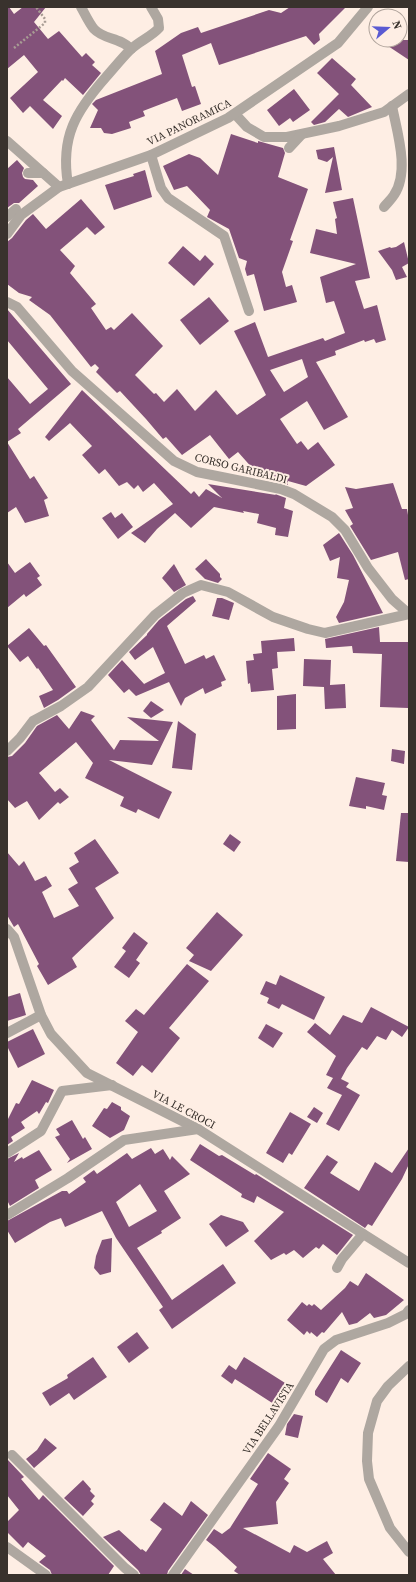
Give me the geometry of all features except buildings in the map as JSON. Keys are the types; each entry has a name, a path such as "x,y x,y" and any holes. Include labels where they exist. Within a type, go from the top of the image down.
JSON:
{"street":[{"path":"81,7 95,30 104,36 126,43 131,49"},
{"path":"7,141 43,173 63,186 68,136 77,115 88,98 131,49 155,33 159,28 158,19 151,7"},
{"name":"VIA PANORAMICA","path":"7,234 17,211 63,186 151,154 235,114 338,43 368,7"},
{"path":"216,124 231,123 247,127 264,137 287,137 346,124 384,112 409,94"},
{"path":"384,207 395,194 399,182 402,162 392,106"},
{"path":"235,114 247,127"},
{"path":"289,148 302,134"},
{"path":"151,154 161,188 168,198 224,236 249,311"},
{"path":"28,174 43,173"},
{"path":"7,217 17,211"},
{"name":"CORSO GARIBALDI","path":"7,302 17,307 72,371 174,461 197,472 281,489 294,494 332,517 345,530 368,568 392,599 409,614"},
{"path":"7,751 33,722 61,706 88,687 155,615 183,593 201,584 228,592 273,617 325,633 409,614"},
{"name":"VIA LE CROCI","path":"7,929 14,937 41,1015 52,1034 87,1073 198,1128 409,1263"},
{"path":"7,1033 41,1015"},
{"path":"7,1153 41,1131 62,1091 112,1085"},
{"path":"7,1215 68,1178 124,1140 198,1128"},
{"path":"337,1268 342,1259 363,1234"},
{"name":"VIA BELLAVISTA","path":"173,1575 279,1426 324,1349 336,1340 388,1323 406,1314 409,1310"},
{"path":"409,1366 388,1386 377,1402 368,1433 367,1461 369,1479 390,1528 409,1552"},
{"path":"12,1455 125,1568 134,1575"},
{"path":"7,1547 46,1575"}],"path":[{"path":"14,48 45,23 45,19 36,7"}]}
